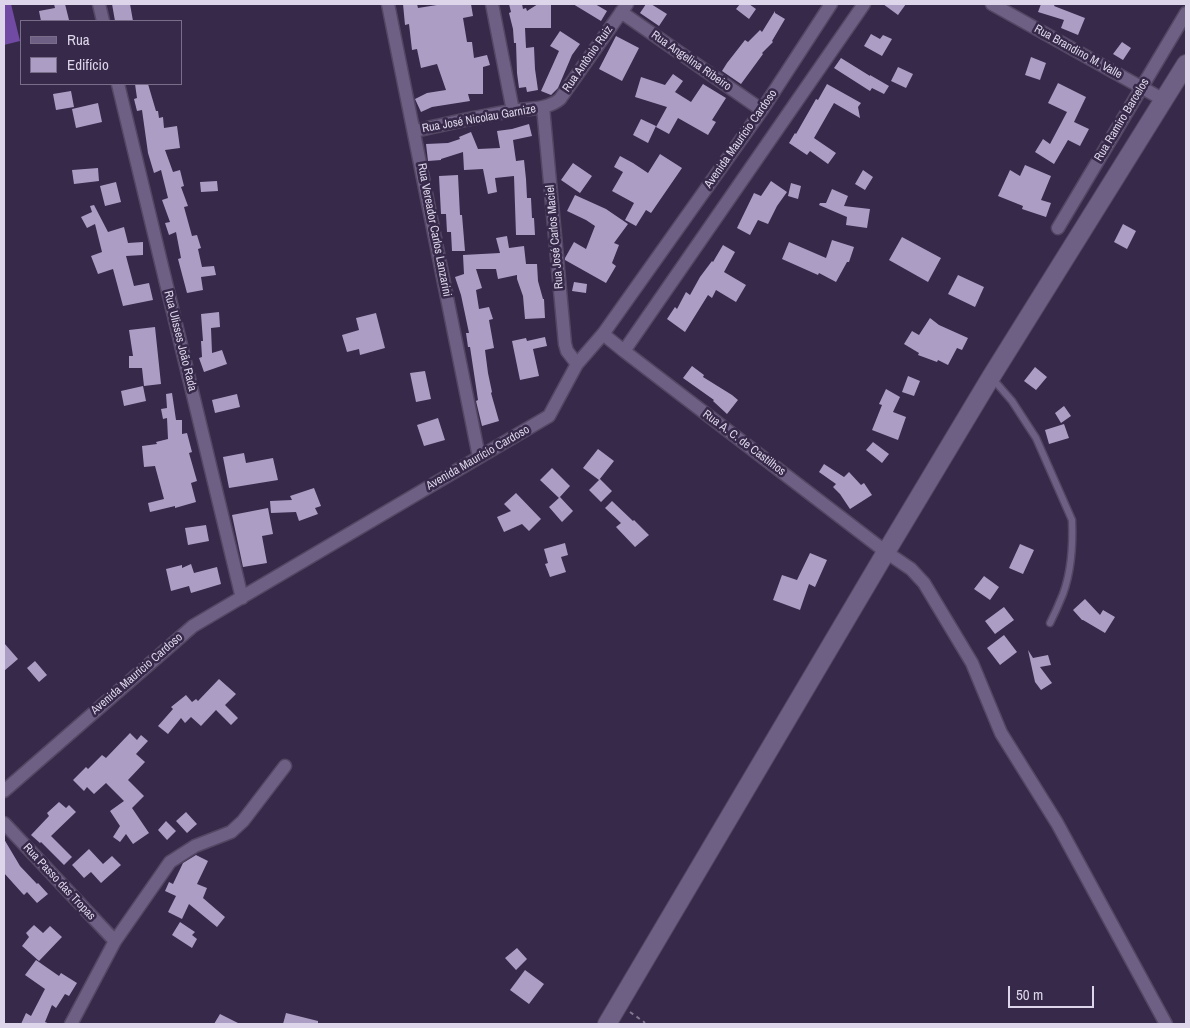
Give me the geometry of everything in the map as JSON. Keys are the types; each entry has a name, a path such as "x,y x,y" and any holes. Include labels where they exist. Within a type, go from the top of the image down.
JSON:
{"main road":[{"path":"607,1024 991,377 1186,64"}],"street":[{"path":"99,4 103,20"},
{"name":"Rua Vereador Carlos Lanzarini","path":"388,4 479,457"},
{"path":"492,4 512,111"},
{"name":"Avenida Maurício Cardoso","path":"4,791 193,626 550,416 577,364 602,334 762,110 832,4"},
{"name":"Avenida Maurício Cardoso","path":"624,351 864,4"},
{"name":"Rua Brandino M. Valle","path":"992,4 1164,100"},
{"name":"Rua Angelina Ribeiro","path":"624,8 762,110"},
{"name":"Rua Antônio Ruiz","path":"543,107 560,99 624,8"},
{"name":"Rua Ramiro Barcelos","path":"1058,228 1186,13"},
{"name":"Rua Ulisses João Rada","path":"118,85 242,598"},
{"name":"Rua José Nicolau Garnize","path":"414,131 512,111 543,107"},
{"name":"Rua José Carlos Maciel","path":"543,107 565,344 567,351 577,364"},
{"name":"Rua A. C. de Castilhos","path":"602,334 886,552 911,569 924,583 972,663 1001,733 1058,823 1166,1024"},
{"path":"71,1024 115,941 170,862 195,846 231,832 244,821 285,766"},
{"name":"Rua Passo das Tropas","path":"5,826 115,941"}],"lane":[{"path":"991,377 1012,401 1036,438 1072,520 1072,556 1064,592 1050,623"}],"path":[{"path":"619,1004 645,1024"}],"shaded area":[{"path":"4,4 11,4 20,41 4,45"}],"building":[{"path":"54,4 65,4 69,20 41,20 39,11 55,8"},
{"path":"112,4 130,4 133,20 115,20"},
{"path":"403,4 417,4 418,8 443,4 471,4 473,16 463,18 467,42 472,42 474,58 487,55 490,65 483,67 483,94 468,94 470,101 432,107 421,112 415,99 427,93 446,90 437,64 421,68 417,49 412,50 409,24 405,25"},
{"path":"509,4 522,4 523,9 526,8 527,11 538,4 551,4 551,28 525,28 526,48 534,47 538,90 527,92 526,87 519,88 516,43 514,43"},
{"path":"573,4 595,4 607,11 601,21"},
{"path":"646,4 651,4 667,14 659,26 640,13"},
{"path":"740,4 749,4 756,9 749,19 736,9"},
{"path":"883,4 906,4 898,15"},
{"path":"1041,4 1055,4 1054,6 1085,18 1078,35 1061,28 1064,20 1038,12"},
{"path":"775,11 775,13 785,19 773,42 762,53 741,84 722,71 745,40 748,42 760,30 762,32"},
{"path":"560,31 580,44 572,55 558,88 551,95 541,91 559,51 550,46"},
{"path":"871,34 880,39 883,35 892,39 882,56 864,46"},
{"path":"616,36 639,48 622,81 599,69"},
{"path":"1122,42 1131,48 1123,60 1113,54"},
{"path":"1031,57 1046,63 1040,80 1025,75"},
{"path":"841,58 889,86 884,94 872,88 870,91 834,68"},
{"path":"898,67 913,74 906,88 891,81"},
{"path":"673,74 683,81 675,92 691,102 703,84 726,98 712,120 716,122 708,135 678,118 669,134 656,127 667,107 635,97 641,77 665,85"},
{"path":"1058,83 1086,97 1074,122 1089,129 1080,146 1068,140 1054,164 1035,152 1043,139 1050,144 1067,112 1048,103"},
{"path":"827,84 861,103 858,107 860,118 834,103 814,138 836,153 828,164 810,151 807,155 789,143"},
{"path":"135,85 148,85 159,118 163,117 164,128 177,126 180,148 165,150 173,172 180,170 184,186 181,187 188,206 184,207 192,236 197,235 201,248 198,249 202,267 214,266 216,275 201,277 203,290 187,293 178,259 181,258 176,232 169,235 165,223 170,222 162,200 168,198 161,170 154,173 148,153 142,110 137,111 134,99 137,98"},
{"path":"71,91 74,107 56,110 53,94"},
{"path":"98,103 102,122 76,128 72,109"},
{"path":"641,119 656,126 648,143 633,135"},
{"path":"529,124 532,136 513,140 516,161 524,160 527,198 531,198 535,235 516,235 514,176 495,178 497,192 488,194 483,169 464,170 463,152 441,160 428,161 426,144 448,143 460,139 459,137 471,132 478,149 500,148 497,131"},
{"path":"660,154 682,168 651,213 646,210 636,226 625,220 634,203 612,191 623,172 614,167 620,156 648,173"},
{"path":"573,163 592,176 580,193 561,180"},
{"path":"1025,165 1051,176 1041,200 1051,203 1046,217 1022,209 1023,206 998,196 1010,170 1020,176"},
{"path":"98,168 99,181 74,184 72,170"},
{"path":"863,170 873,177 865,190 855,184"},
{"path":"458,175 460,215 462,215 465,251 452,251 451,232 447,232 446,214 441,214 439,176"},
{"path":"217,181 218,191 201,192 200,182"},
{"path":"771,181 787,192 768,224 758,220 750,235 737,228 754,193 761,196"},
{"path":"116,182 121,202 105,206 100,186"},
{"path":"791,183 801,186 798,199 788,196"},
{"path":"832,189 848,196 844,206 870,209 867,228 846,225 847,217 819,205 820,203 826,203"},
{"path":"575,195 606,209 628,224 614,243 619,245 612,263 616,266 606,283 565,260 574,242 586,249 595,226 567,211"},
{"path":"94,205 108,232 124,227 128,243 143,242 143,255 126,256 134,286 149,283 153,300 123,306 113,269 98,274 91,256 102,252 95,224 87,228 81,217 92,212 90,206"},
{"path":"1123,224 1136,231 1127,249 1114,242"},
{"path":"507,236 509,248 524,246 526,264 537,264 538,281 544,299 545,318 525,319 523,296 517,275 498,279 496,269 476,269 482,288 476,290 479,309 489,307 493,319 489,320 494,348 485,350 491,393 499,421 482,426 476,401 478,400 466,333 469,333 455,277 464,274 463,255 500,253 496,238"},
{"path":"902,237 941,258 928,282 889,260"},
{"path":"832,240 854,247 849,262 847,262 836,282 819,273 818,275 782,259 789,242 826,258"},
{"path":"723,245 735,252 724,272 746,285 736,302 716,290 712,298 708,295 685,332 667,319 675,307 677,309 686,292 690,295 700,277 713,262"},
{"path":"958,275 984,287 975,307 948,294"},
{"path":"574,282 587,284 586,293 572,291"},
{"path":"219,312 220,327 211,328 212,353 222,350 227,364 204,372 199,358 202,357 201,341 203,341 201,314"},
{"path":"376,313 385,348 360,355 359,349 347,352 342,335 359,330 356,318"},
{"path":"930,318 939,325 968,338 962,350 957,348 948,365 938,360 937,362 918,355 919,353 904,344 912,331 919,335"},
{"path":"155,327 161,384 144,386 142,368 129,368 129,356 133,356 129,330"},
{"path":"545,337 547,346 533,349 539,376 520,380 512,341 526,338 527,341"},
{"path":"692,366 704,375 703,377 738,400 727,414 714,400 683,378"},
{"path":"1035,367 1047,377 1036,390 1024,381"},
{"path":"425,371 431,399 416,402 410,373"},
{"path":"908,376 920,381 914,396 902,392"},
{"path":"143,386 146,401 124,406 121,391"},
{"path":"886,389 900,397 893,412 906,417 898,440 872,430 882,405 879,404"},
{"path":"172,393 176,420 182,420 182,434 187,433 192,452 189,453 197,481 191,483 196,502 150,512 148,503 164,499 155,466 144,467 142,446 157,444 156,442 168,439 167,418 163,419 161,409 167,408 166,394"},
{"path":"237,394 240,407 215,413 212,400"},
{"path":"1064,406 1071,416 1061,423 1055,413"},
{"path":"438,418 445,440 424,446 417,425"},
{"path":"1064,424 1069,438 1049,444 1045,430"},
{"path":"873,442 889,454 882,463 866,450"},
{"path":"598,449 614,461 599,480 583,468"},
{"path":"244,453 246,463 273,458 278,480 229,488 223,457"},
{"path":"824,464 844,477 849,472 861,485 864,483 872,495 850,509 833,487 836,484 819,472"},
{"path":"552,468 570,486 559,498 540,480"},
{"path":"600,479 612,491 601,502 589,490"},
{"path":"314,488 321,506 315,508 318,514 299,521 296,512 271,513 270,501 292,500 290,496"},
{"path":"516,493 541,519 529,531 522,524 504,532 497,517 511,511 504,504"},
{"path":"560,497 573,511 562,522 549,507"},
{"path":"612,501 649,535 635,547 616,527 621,523 605,508"},
{"path":"268,508 273,534 262,536 267,563 243,567 232,515"},
{"path":"206,525 209,541 188,545 185,528"},
{"path":"565,543 568,555 561,557 566,572 550,577 545,564 548,563 544,549"},
{"path":"1020,544 1034,550 1023,574 1009,568"},
{"path":"810,553 827,560 815,587 809,584 800,610 773,600 782,575 797,580"},
{"path":"191,564 194,573 217,567 221,584 191,593 189,586 171,591 166,569 182,565 182,568"},
{"path":"984,576 999,587 990,600 974,589"},
{"path":"1085,599 1100,615 1103,610 1115,617 1105,633 1082,620 1073,610"},
{"path":"1004,607 1014,620 995,634 985,621"},
{"path":"1004,635 1017,652 1000,665 987,648"},
{"path":"4,643 18,659 4,671"},
{"path":"1028,650 1033,658 1048,655 1051,665 1040,667 1052,683 1041,690 1035,682"},
{"path":"35,661 47,675 39,682 27,668"},
{"path":"219,679 236,694 225,705 238,718 231,725 216,710 201,726 191,717 185,723 181,718 168,734 158,726 173,709 171,707 186,695 192,702 196,699 198,701"},
{"path":"130,733 137,740 141,735 148,741 136,754 145,762 128,780 144,796 132,808 149,833 133,844 126,834 120,842 113,837 120,826 110,811 124,801 106,783 94,794 87,787 84,791 73,780 102,755 106,758"},
{"path":"59,802 66,808 69,805 76,812 51,836 72,857 64,865 41,842 31,835 49,816 47,813"},
{"path":"186,812 197,824 187,833 176,821"},
{"path":"166,821 176,831 167,840 158,830"},
{"path":"4,839 20,866 48,894 37,903 27,892 24,895 4,873"},
{"path":"89,849 103,864 112,856 121,865 101,883 91,872 84,878 72,865"},
{"path":"196,855 208,861 197,884 207,888 203,898 225,917 217,927 189,904 182,919 168,912 176,896 165,891 169,882 173,884 183,863"},
{"path":"180,922 195,932 192,935 197,939 192,948 172,935"},
{"path":"34,925 43,933 50,926 62,937 39,961 22,946 29,937 26,933"},
{"path":"517,948 527,959 516,970 505,958"},
{"path":"36,960 59,976 61,973 77,983 69,996 65,994 56,1008 52,1005 45,1022 50,1024 21,1024 26,1013 31,1016 45,989 25,975"},
{"path":"525,970 544,984 529,1004 510,990"},
{"path":"286,1013 318,1021 318,1024 283,1024"},
{"path":"220,1014 240,1024 214,1024"}]}
